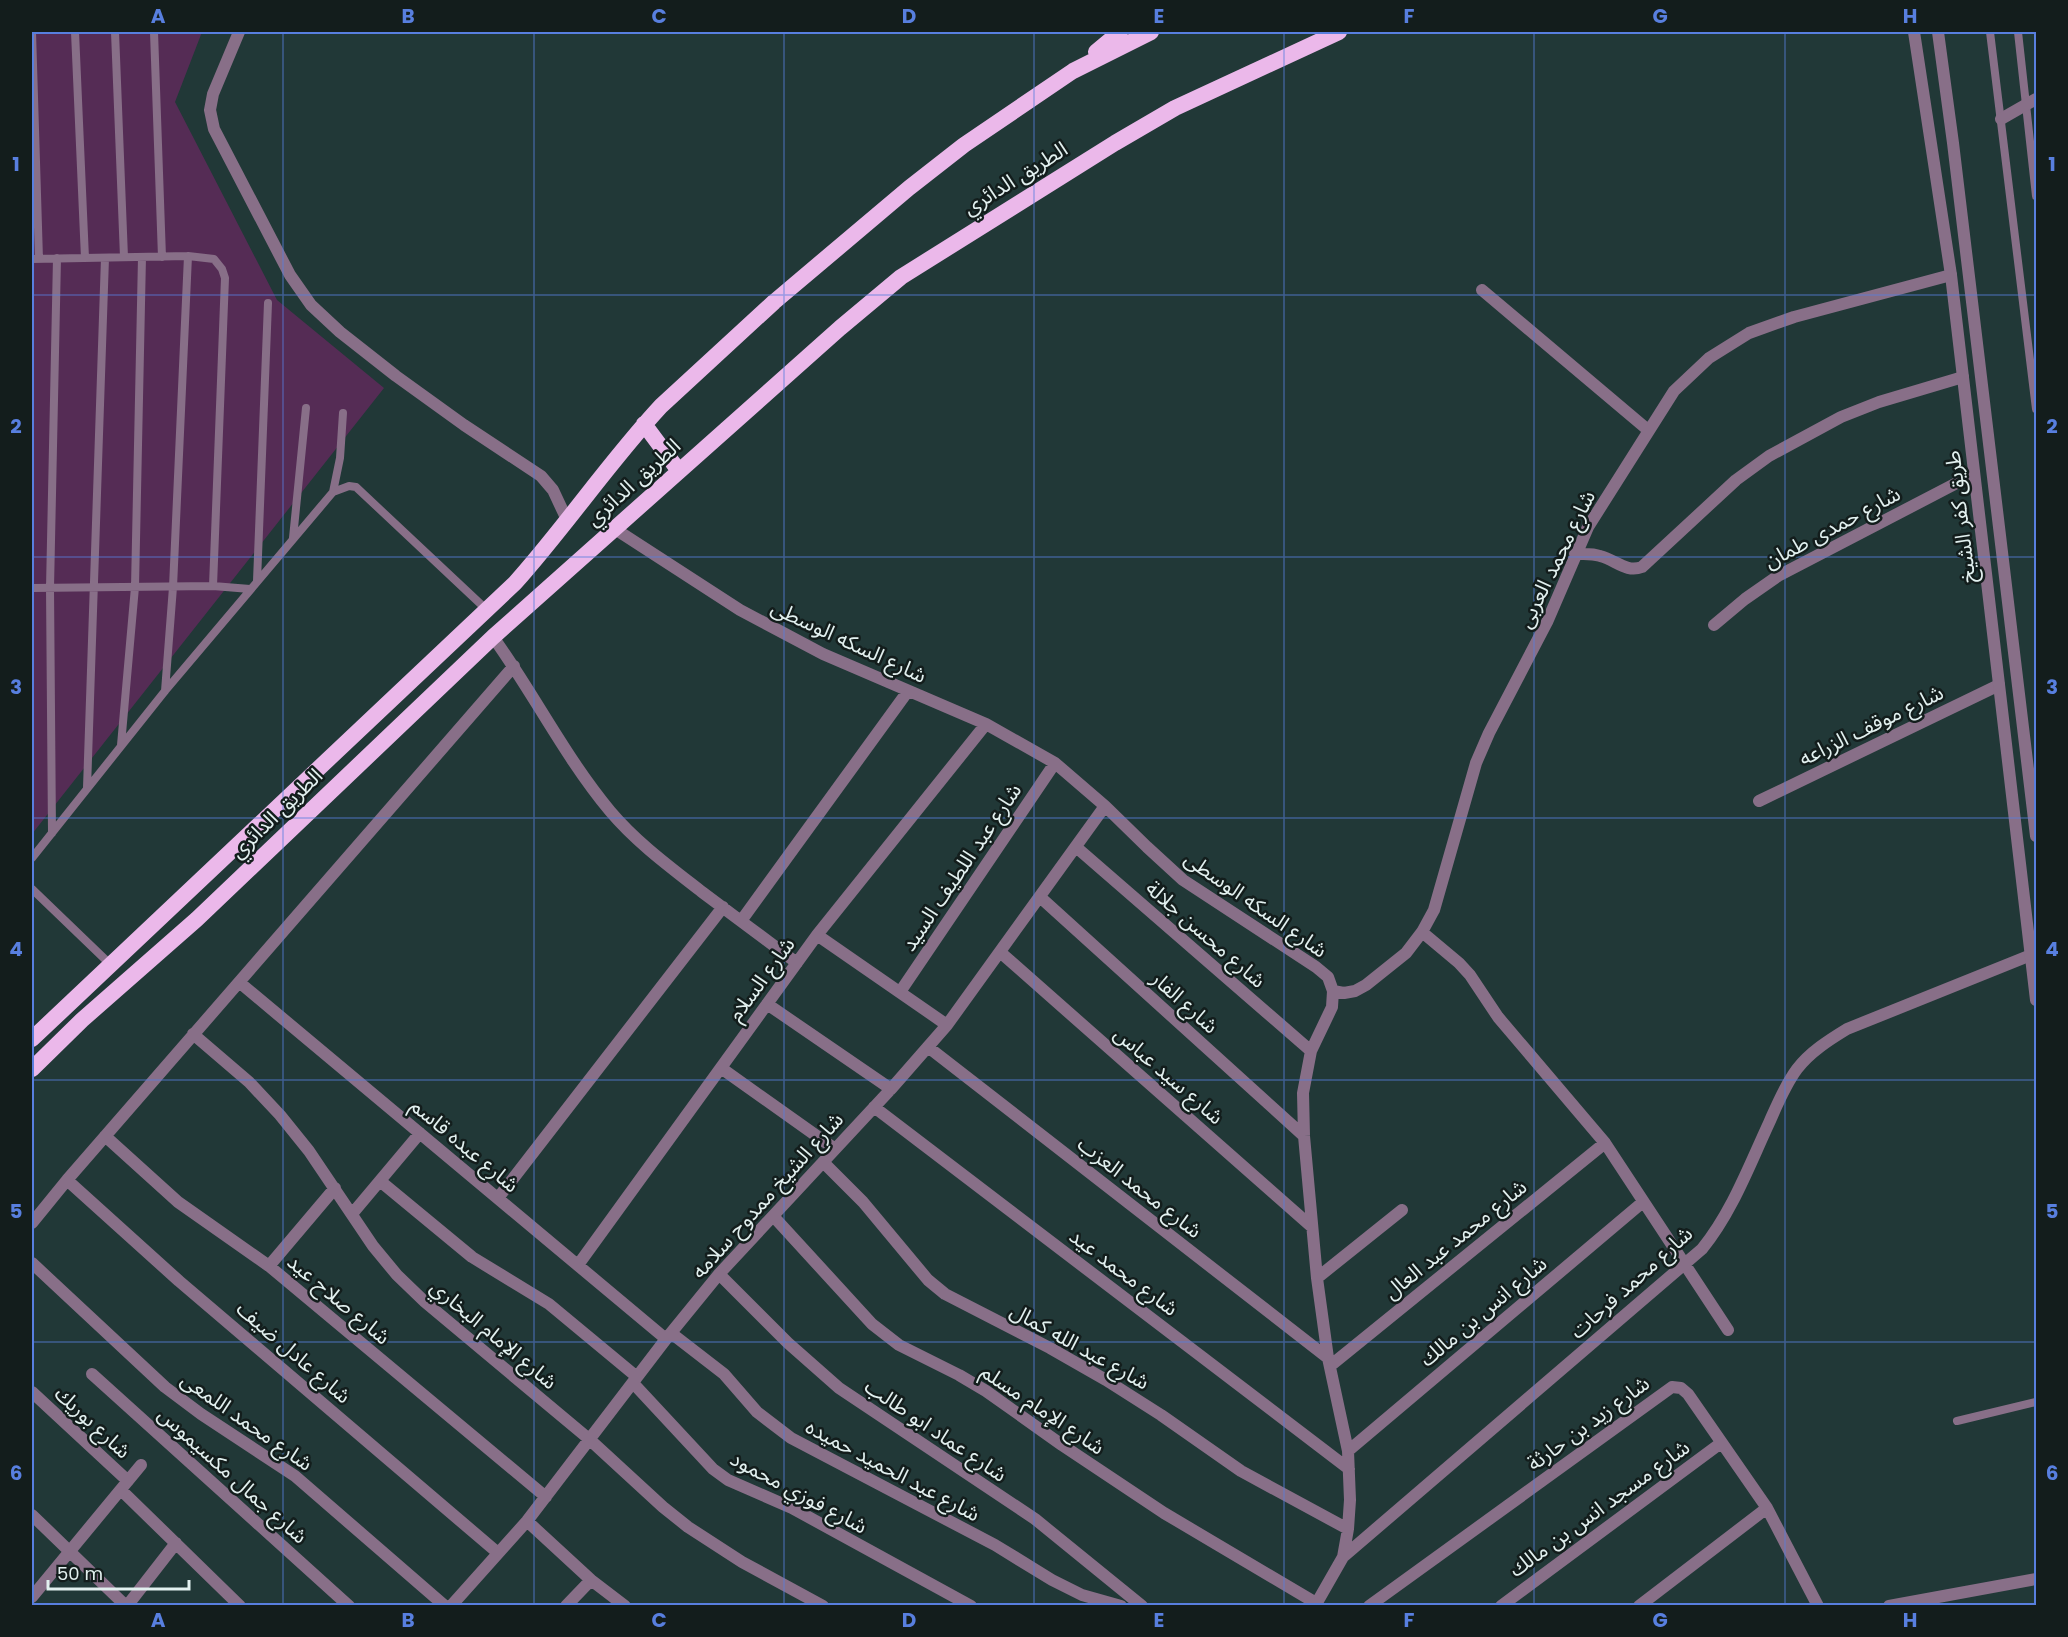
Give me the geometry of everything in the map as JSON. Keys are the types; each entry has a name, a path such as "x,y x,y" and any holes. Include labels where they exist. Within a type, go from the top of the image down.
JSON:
{"highway":[{"path":"1073,71 1120,32"},
{"name":"الطريق الدائري","path":"32,1039 487,610 568,522 644,424 774,303 909,188 964,145 1073,71 1151,32"},
{"name":"الطريق الدائري","path":"32,1069 82,1020 197,919 493,637 840,327 901,277 1095,155 1175,108 1339,32"},
{"path":"644,424 679,471"},
{"path":"400,692 417,709"}],"street":[{"path":"239,32 213,94 210,110 214,129 290,275 311,305 396,376 541,476 553,490 568,522"},
{"name":"طريق كفر الشيخ","path":"1914,32 1951,275 2037,999"},
{"name":"طريق كفر الشيخ","path":"1938,32 2037,836"},
{"path":"2001,119 2032,101"},
{"name":"شارع محمد العربى","path":"1333,991 1344,993 1355,991 1366,985 1406,953 1422,932 1434,910 1443,885 1482,748 1547,622 1588,527 1674,391 1709,358 1749,333 1794,317 1951,275"},
{"path":"1482,290 1648,430"},
{"path":"1575,555 1599,555 1628,569 1635,570 1642,567 1736,480 1778,451 1841,417 1963,378"},
{"name":"شارع حمدى طمان","path":"1714,625 1778,576 1974,474"},
{"name":"شارع السكه الوسطى","path":"615,529 740,610 823,654 986,724 1055,763 1106,806 1147,848 1177,874 1203,894 1316,967 1328,977 1333,991"},
{"path":"493,637 514,666 584,777 612,813 644,845 797,963"},
{"path":"1996,658 2015,656"},
{"path":"32,1222 66,1180 514,666"},
{"name":"شارع موقف الزراعه","path":"1759,801 1999,685"},
{"path":"741,921 908,691"},
{"name":"شارع السلام","path":"578,1265 817,935 986,724"},
{"name":"شارع عبد اللطيف السيد","path":"900,992 1055,763"},
{"name":"شارع الشيخ ممدوح سلامه","path":"451,1605 527,1521 719,1274 891,1089 947,1025 1106,806"},
{"name":"شارع محسن جلالة","path":"1076,847 1311,1051"},
{"name":"شارع الفار","path":"1040,897 1304,1136"},
{"path":"498,1198 723,907"},
{"path":"1422,932 1470,975 1503,1024 1605,1143 1728,1330"},
{"path":"817,935 947,1025"},
{"name":"شارع سيد عباس","path":"1000,952 1312,1227"},
{"name":"شارع محمد فرحات","path":"1343,1557 1702,1249 1715,1233 1728,1210 1784,1092 1798,1068 1822,1044 1847,1029 2031,955"},
{"name":"شارع عبده قاسم","path":"239,982 578,1265 669,1336"},
{"path":"1316,1604 1343,1557 1348,1529 1348,1451 1329,1362 1317,1278 1304,1136 1303,1093 1311,1051 1332,1007 1333,991"},
{"path":"767,1004 891,1089"},
{"name":"شارع الإمام البخاري","path":"193,1034 249,1082 280,1115 309,1151 373,1246 397,1275 425,1302 589,1439 688,1527 733,1556 823,1605"},
{"name":"شارع محمد العزب","path":"928,1047 1329,1362"},
{"path":"721,1068 835,1149"},
{"name":"شارع محمد عيد","path":"874,1107 1349,1469"},
{"path":"352,1214 420,1133"},
{"name":"شارع صلاح عيد","path":"105,1136 178,1202 269,1266 546,1497"},
{"name":"شارع محمد عبد العال","path":"1329,1362 1605,1143"},
{"name":"شارع عبد الله كمال","path":"823,1162 863,1202 928,1280 945,1294 1050,1348 1106,1380 1161,1415 1240,1471 1348,1529"},
{"name":"شارع عادل ضيف","path":"66,1180 179,1281 241,1331 498,1553"},
{"name":"شارع فوزي محمود","path":"380,1181 472,1257 549,1304 635,1380 713,1469 728,1480 792,1508 971,1605"},
{"path":"269,1266 335,1188"},
{"name":"شارع انس بن مالك","path":"1348,1451 1643,1202"},
{"path":"1317,1278 1402,1210"},
{"name":"شارع الإمام مسلم","path":"774,1216 872,1324 899,1346 959,1375 986,1391 1164,1513 1316,1604"},
{"name":"شارع محمد اللمعى","path":"32,1263 165,1387 201,1414 295,1476 445,1605"},
{"name":"شارع عماد ابو طالب","path":"719,1274 788,1343 839,1388 1035,1519 1142,1605"},
{"name":"شارع عبد الحميد حميده","path":"669,1336 724,1374 757,1412 791,1438 995,1545 1052,1580 1082,1595 1120,1605"},
{"name":"شارع جمال مكسيموس","path":"92,1374 349,1605"},
{"name":"شارع زيد بن حارثة","path":"1369,1605 1672,1387 1681,1388 1688,1394 1767,1508 1818,1605"},
{"name":"شارع بوريك","path":"32,1392 125,1485 176,1543 240,1605"},
{"name":"شارع مسجد انس بن مالك","path":"1501,1605 1721,1443"},
{"path":"32,1597 141,1465"},
{"path":"1639,1605 1767,1508"},
{"path":"32,1515 127,1605 176,1543"},
{"path":"527,1521 591,1580 626,1605"},
{"path":"1889,1605 2037,1579"},
{"path":"566,1605 591,1580"}],"lane":[{"path":"32,32 35,259 188,256 214,260 222,269 225,278 213,586"},
{"path":"75,32 85,258"},
{"path":"115,32 124,257"},
{"path":"154,32 162,257"},
{"path":"1990,32 2037,409"},
{"path":"2018,32 2032,101 2037,196"},
{"path":"165,691 173,587 188,256"},
{"path":"121,746 135,587 142,257"},
{"path":"52,832 50,588 57,258"},
{"path":"87,788 105,258"},
{"path":"254,585 268,303"},
{"path":"293,538 306,408"},
{"path":"333,492 340,458 343,413"},
{"path":"32,858 165,691 333,492 349,486 356,487 487,610"},
{"path":"32,588 254,585"},
{"path":"32,889 111,965"},
{"path":"1958,1421 2037,1402"}],"shaded area":[{"path":"32,32 202,32 175,102 277,300 384,388 32,834"}]}
